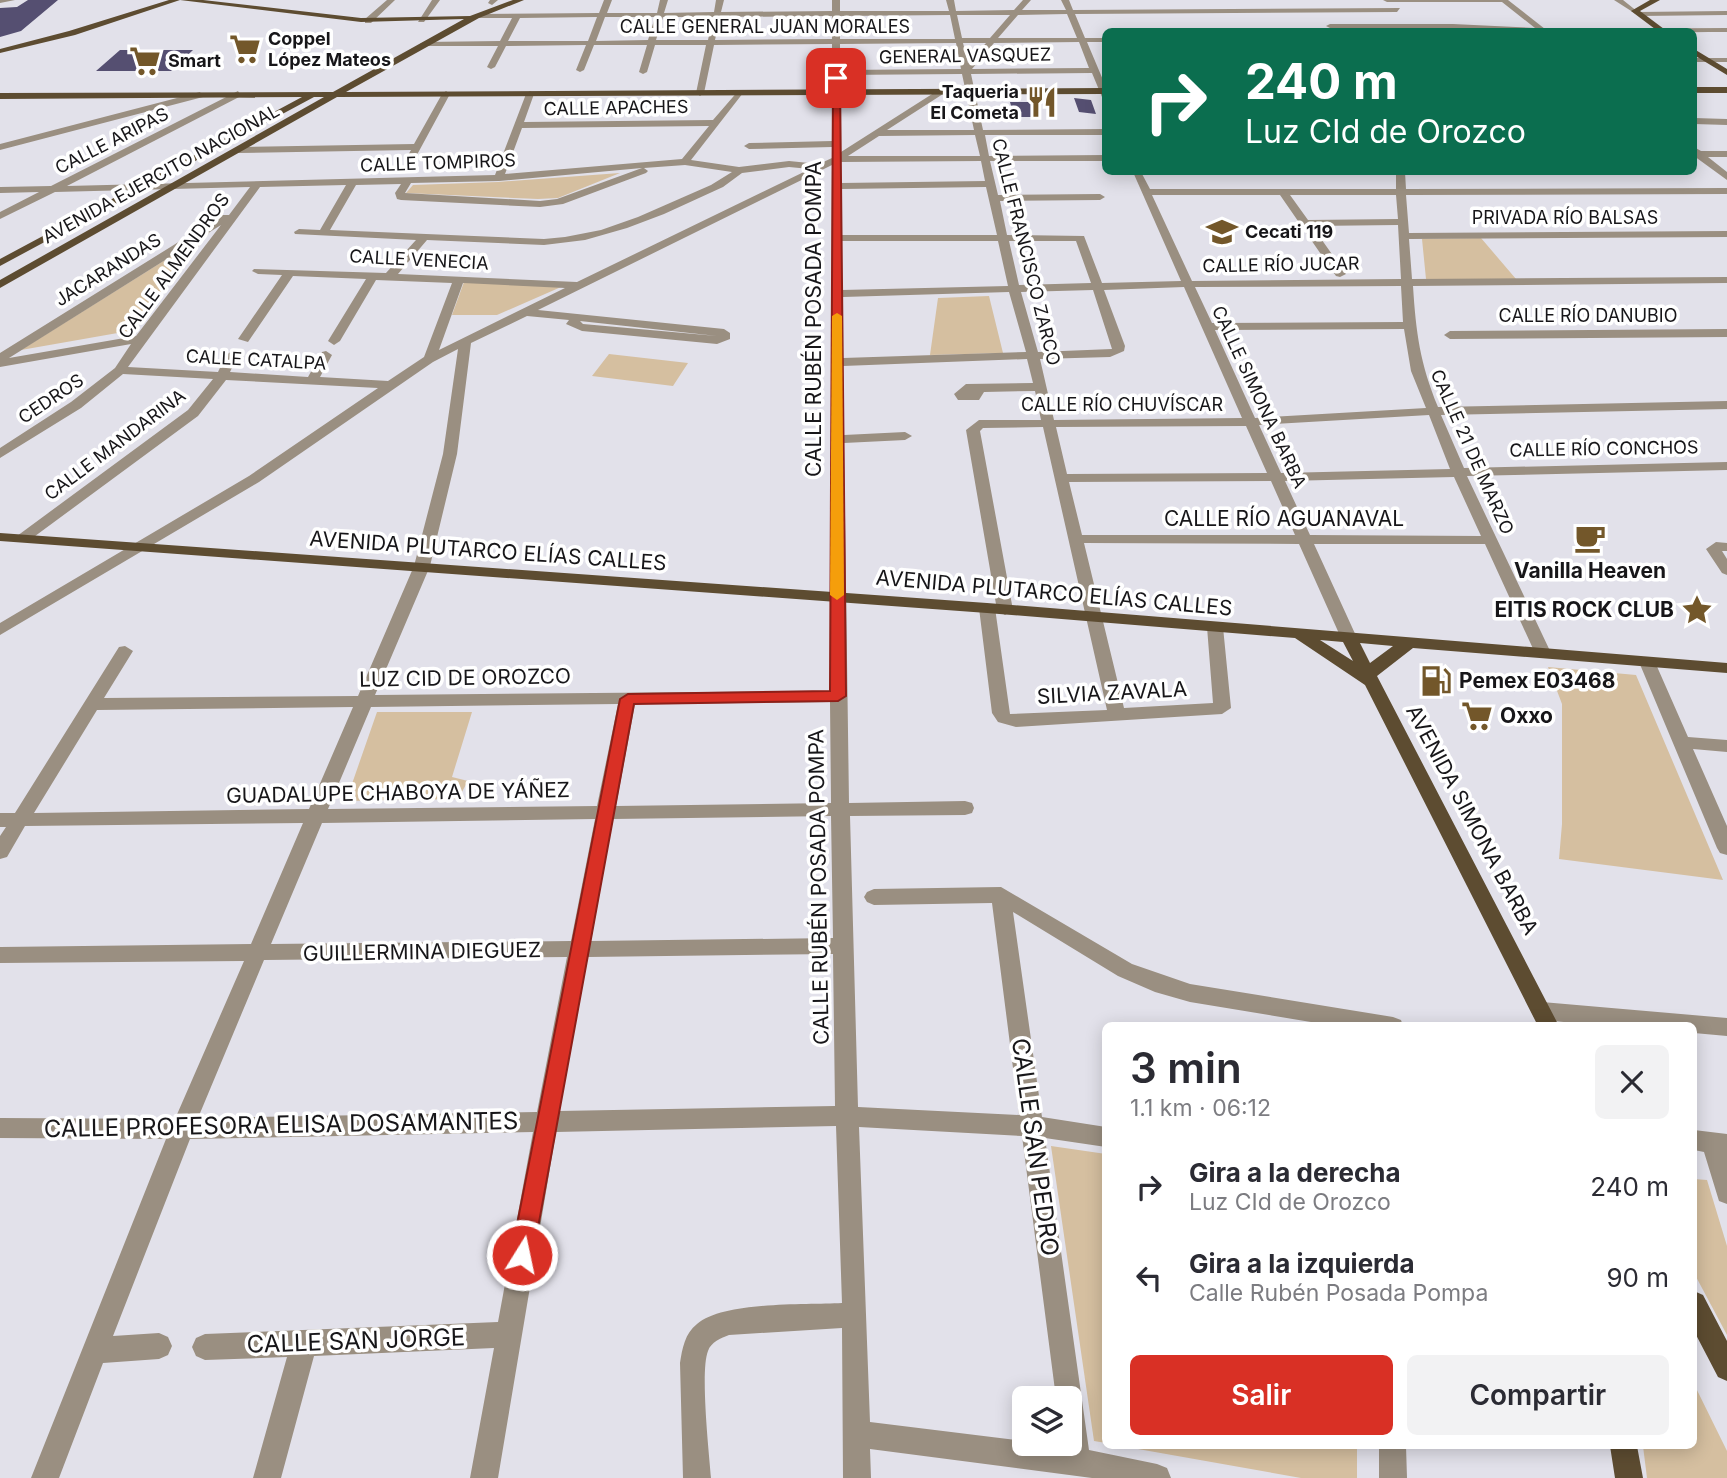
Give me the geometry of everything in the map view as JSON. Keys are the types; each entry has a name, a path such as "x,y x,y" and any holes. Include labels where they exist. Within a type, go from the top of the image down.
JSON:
{"main road":[{"path":"0,56 176,0"},
{"path":"184,0 370,19 476,16 520,0"},
{"path":"219,0 370,19"},
{"path":"456,18 501,0"},
{"path":"1653,1 1637,13 1660,28"},
{"name":"AVENIDA EJERCITO NACIONAL","path":"0,285 476,16"},
{"name":"AVENIDA EJERCITO NACIONAL","path":"0,263 137,187 456,18"},
{"path":"1697,53 1727,74"},
{"path":"374,62 387,64"},
{"path":"361,80 368,88 388,94"},
{"path":"1697,90 1727,90"},
{"path":"0,96 940,92 1102,94"},
{"name":"AVENIDA PLUTARCO ELÍAS CALLES","path":"0,537 987,608 1727,668"},
{"path":"1296,634 1336,656 1369,680 1378,664 1409,643"},
{"name":"AVENIDA SIMONA BARBA","path":"1349,638 1545,1018"},
{"path":"1697,1310 1727,1368"},
{"path":"1624,1449 1629,1478"}],"street":[{"path":"0,1 11,0"},
{"path":"370,19 391,0"},
{"path":"422,19 436,0"},
{"path":"580,71 608,0"},
{"path":"643,72 664,0"},
{"path":"700,93 720,0"},
{"name":"CALLE RUBÉN POSADA POMPA","path":"836,0 837,93 832,157 836,186 839,362 838,696 847,1116 856,1315 857,1478"},
{"name":"CALLE FRANCISCO ZARCO","path":"950,0 1014,289 1049,422 1117,716"},
{"path":"965,72 1027,0"},
{"path":"1065,0 1102,87"},
{"path":"1307,0 1331,28"},
{"path":"1386,0 1504,0 1539,28"},
{"path":"1386,0 1415,28"},
{"path":"1618,0 1637,13 1727,13"},
{"path":"1715,4 1727,13"},
{"path":"476,16 1397,10"},
{"path":"491,67 517,16"},
{"path":"1570,28 1577,23"},
{"path":"1697,30 1727,30"},
{"name":"CALLE GENERAL JUAN MORALES","path":"424,44 1102,40"},
{"path":"1697,60 1727,60"},
{"name":"GENERAL VASQUEZ","path":"836,73 1095,70"},
{"path":"0,629 254,479 429,359 832,157 877,133 940,92"},
{"path":"685,162 739,93"},
{"path":"0,148 200,94"},
{"name":"CALLE ARIPAS","path":"0,216 238,94"},
{"path":"410,162 446,94"},
{"path":"499,178 530,94"},
{"path":"1697,121 1727,122"},
{"name":"CALLE APACHES","path":"517,125 716,123"},
{"path":"877,133 1102,132"},
{"path":"749,146 832,157 1102,158"},
{"path":"239,150 418,147"},
{"path":"1697,153 1727,155"},
{"path":"1697,154 1727,177"},
{"name":"CALLE TOMPIROS","path":"0,190 407,182 499,178 685,162 739,170 832,157"},
{"path":"407,182 400,193 401,197 540,204 573,199 659,164"},
{"path":"299,232 544,242 584,238 622,228 673,206 728,181 739,170"},
{"name":"CALLE SIMONA BARBA","path":"1138,175 1349,638"},
{"name":"CALLE 21 DE MARZO","path":"1400,175 1410,325 1417,371 1458,471 1543,653"},
{"path":"323,233 353,182"},
{"name":"CALLE ALMENDROS","path":"120,370 140,339 257,184"},
{"path":"836,186 1100,197"},
{"path":"1146,192 1727,191"},
{"path":"1283,192 1340,274"},
{"name":"JACARANDAS","path":"0,360 235,212"},
{"path":"1304,223 1402,222"},
{"name":"PRIVADA RÍO BALSAS","path":"1403,236 1727,234"},
{"path":"390,276 424,237"},
{"path":"836,238 1080,238 1119,346 1118,351 1033,356 839,362"},
{"name":"CALLE VENECIA","path":"258,271 579,285"},
{"path":"244,339 290,272"},
{"path":"334,341 373,276"},
{"path":"429,359 459,279"},
{"name":"CALLE RÍO JUCAR","path":"836,294 1188,284 1727,280"},
{"path":"525,312 577,318 572,324 576,326 650,330 718,340 724,338 724,333"},
{"path":"1208,327 1410,325"},
{"name":"CALLE RÍO DANUBIO","path":"1450,335 1727,333"},
{"path":"0,360 140,339"},
{"path":"45,1478 182,1129 259,954 422,566 450,454 465,342"},
{"name":"CALLE MANDARINA","path":"22,539 193,414 223,374 232,355"},
{"path":"312,380 326,355"},
{"name":"CALLE CATALPA","path":"120,370 390,385"},
{"name":"CEDROS","path":"0,454 76,405 120,370"},
{"path":"981,388 1040,387"},
{"name":"CALLE RÍO CHUVÍSCAR","path":"1004,610 973,430 979,424 1251,422 1432,411 1727,405"},
{"path":"839,439 905,436"},
{"name":"CALLE RÍO CONCHOS","path":"1062,478 1276,477 1727,466"},
{"name":"CALLE RÍO AGUANAVAL","path":"1077,539 1490,540"},
{"path":"1727,547 1713,548 1727,570"},
{"name":"SILVIA ZAVALA","path":"987,608 1004,718 1016,721 1222,708 1215,627"},
{"path":"0,852 125,651"},
{"path":"1647,662 1722,828 1727,848"},
{"name":"LUZ CID DE OROZCO","path":"93,704 838,696"},
{"path":"484,1478 545,1122 628,699"},
{"path":"1681,742 1727,746"},
{"name":"GUADALUPE CHABOYA DE YÁÑEZ","path":"0,820 965,808"},
{"path":"874,897 1001,895 1125,970 1155,983 1190,993 1368,1022"},
{"name":"CALLE SAN PEDRO","path":"1001,895 1067,1386"},
{"name":"GUILLERMINA DIEGUEZ","path":"0,955 844,946"},
{"path":"1545,1018 1626,1022"},
{"path":"1697,1026 1727,1027"},
{"name":"CALLE PROFESORA ELISA DOSAMANTES","path":"0,1128 182,1129 847,1116 1032,1126 1102,1136"},
{"path":"1711,1142 1727,1193"},
{"path":"697,1478 693,1365 695,1347 701,1335 713,1327 729,1322 856,1315"},
{"name":"CALLE SAN JORGE","path":"205,1347 508,1335"},
{"path":"267,1478 304,1344"},
{"path":"93,1351 159,1346"},
{"path":"857,1434 1077,1461 1157,1478"},
{"path":"1393,1449 1393,1478"},
{"name":"CALLE SAN PEDRO","path":"1076,1456 1077,1461"}],"shaded area":[{"path":"620,173 558,198 406,193 413,185"},
{"path":"210,232 129,331 21,350"},
{"path":"1481,238 1516,279 1426,279 1422,239"},
{"path":"464,282 561,287 497,315 452,315"},
{"path":"989,296 1003,353 930,355 938,298"},
{"path":"609,354 688,363 673,386 592,376"},
{"path":"1548,667 1636,675 1723,880 1559,859 1562,824 1562,704"},
{"path":"377,712 472,712 452,777 468,781 458,799 346,801"},
{"path":"1051,1146 1102,1153 1102,1442 1094,1441"},
{"path":"1697,1179 1707,1180 1727,1246 1727,1335 1697,1279"},
{"path":"1697,1390 1727,1451 1727,1478 1647,1478 1643,1449 1697,1449"},
{"path":"1138,1449 1357,1449 1357,1478 1301,1478"}],"building":[{"path":"28,0 58,0 21,31 0,37 0,8 17,7"},
{"name":"Smart","path":"120,50 193,50 171,71 96,71"},
{"path":"1074,98 1091,100 1096,114 1079,112"},
{"path":"1010,102 1034,102 1039,117 1014,117"}],"slow traffic":[{"path":"837,316 837,595"}],"place":[{"name":"Coppel López Mateos","path":"245,49"},
{"name":"Smart","path":"145,61"},
{"name":"Taqueria El Cometa","path":"1042,102"},
{"name":"Cecati 119","path":"1222,232"},
{"name":"Vanilla Heaven","path":"1590,538"},
{"name":"EITIS ROCK CLUB","path":"1697,610"},
{"name":"Pemex E03468","path":"1436,681"},
{"name":"Oxxo","path":"1477,716"}],"route":[{"path":"522,1255 545,1122 628,699 838,696 836,78"}]}
